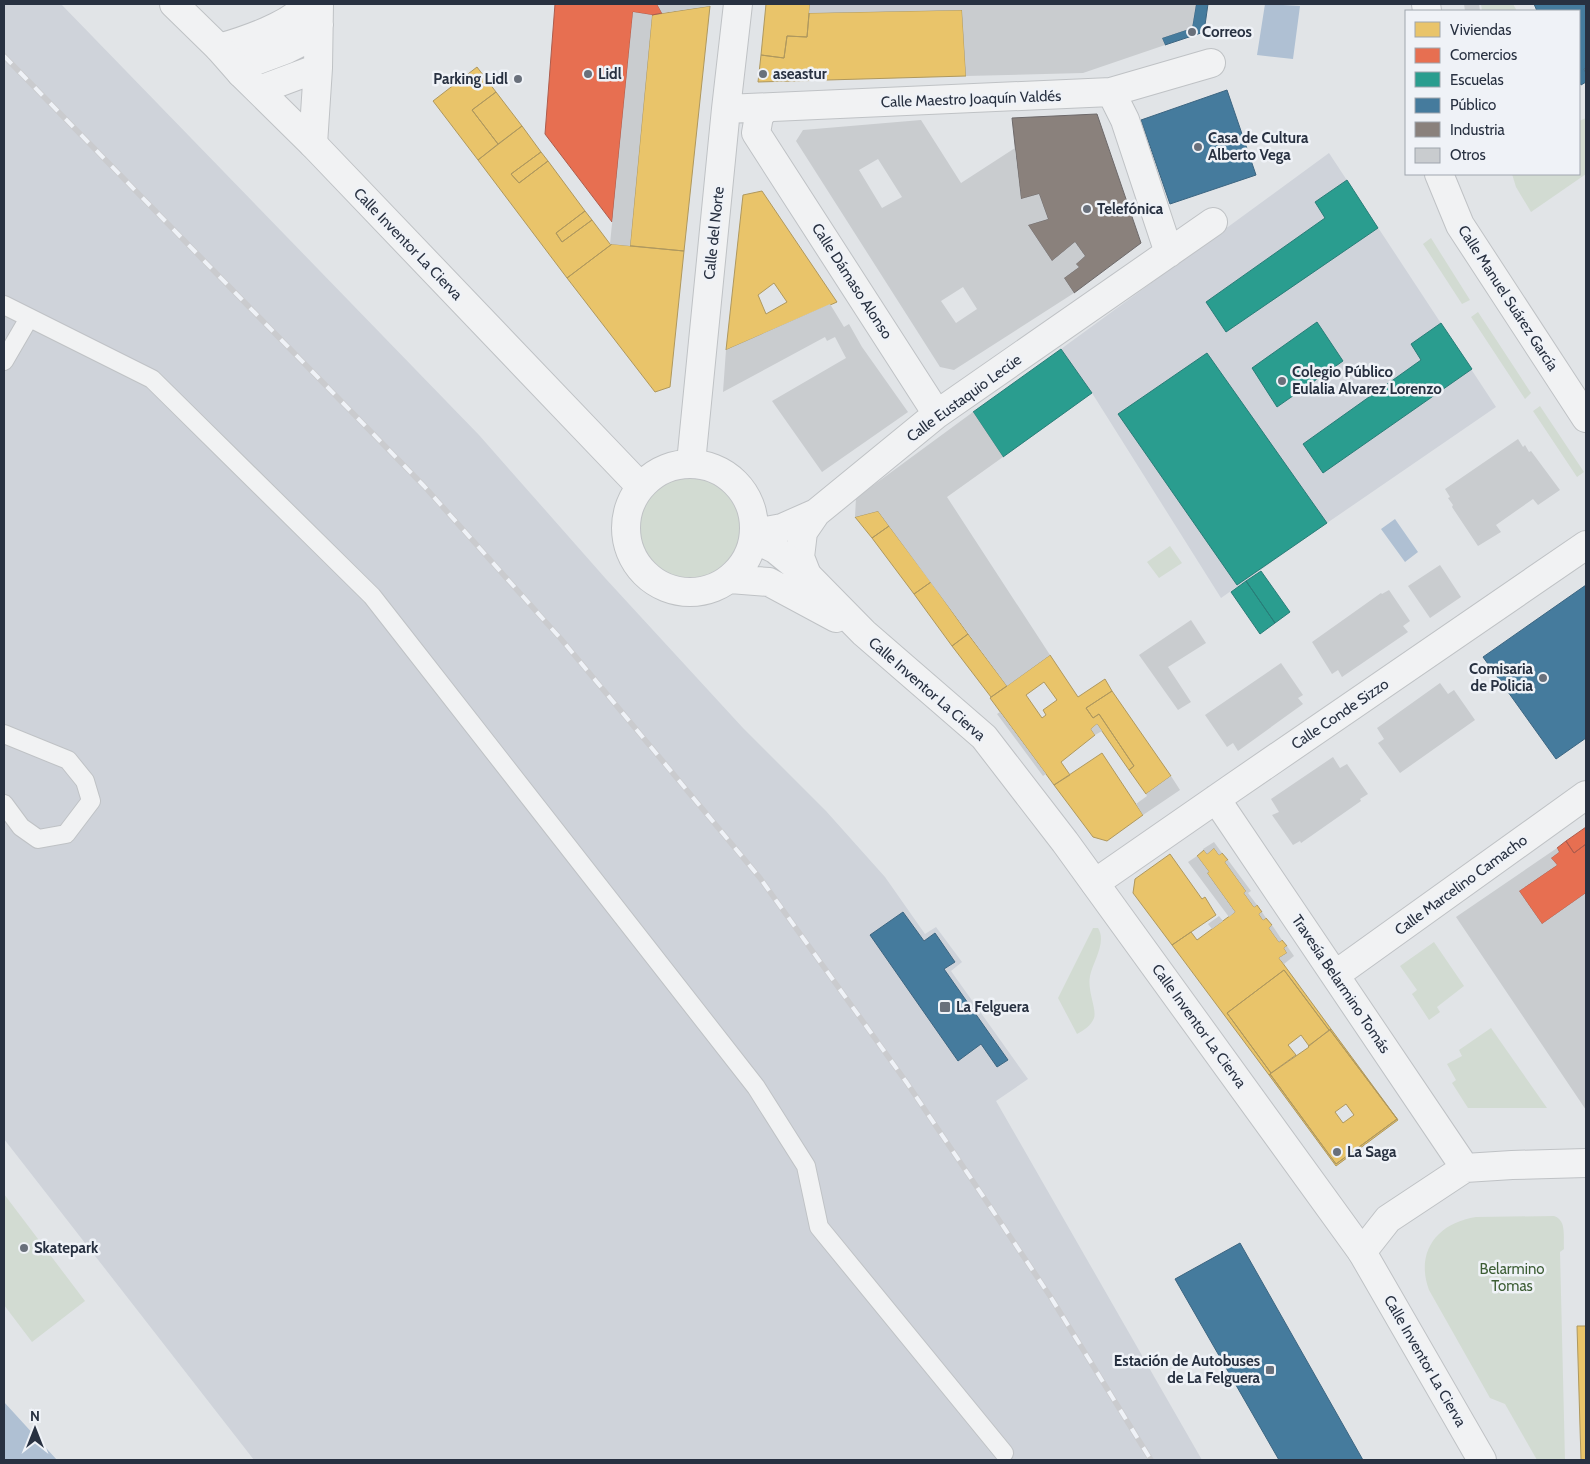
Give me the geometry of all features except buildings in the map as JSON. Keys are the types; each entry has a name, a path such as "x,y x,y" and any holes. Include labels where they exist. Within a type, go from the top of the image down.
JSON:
{"street":[{"name":"Calle Inventor La Cierva","path":"174,4 313,144 640,486"},
{"name":"Calle del Norte","path":"692,463 738,4"},
{"path":"219,48 243,42 282,23 303,9 314,31 313,144"},
{"path":"250,81 314,31"},
{"name":"Calle Maestro Joaquín Valdés","path":"726,109 1111,92 1211,63"},
{"path":"1111,92 1124,120 1169,253"},
{"name":"Calle Dámaso Alonso","path":"766,108 759,116 756,133 937,414"},
{"path":"721,161 741,146 753,143 767,149"},
{"name":"Calle Manuel Suárez García","path":"1439,175 1460,225 1586,418"},
{"name":"Calle Eustaquio Lecúe","path":"755,536 782,528 816,513 937,414 1213,222"},
{"path":"692,463 725,474 747,496 755,536 746,562 730,579 715,588 698,592 670,590 641,572 628,548 626,513 640,486 662,469 692,463"},
{"name":"Calle Inventor La Cierva","path":"807,576 800,556 803,532 816,513"},
{"name":"Calle Inventor La Cierva","path":"755,536 775,549 807,576 864,633 984,737 1096,883 1362,1252 1482,1460"},
{"name":"Calle Conde Sizzo","path":"1096,883 1586,545"},
{"name":"Calle Inventor La Cierva","path":"730,579 769,582 864,633"},
{"name":"Calle Marcelino Camacho","path":"1335,975 1586,794"},
{"name":"Travesía Belarmino Tomás","path":"1216,799 1465,1168"},
{"path":"1362,1252 1388,1219 1465,1168 1586,1163"}],"lane":[{"path":"4,305 152,379 372,596 756,1087 806,1166 819,1227 1004,1453"},
{"path":"4,361 30,318"},
{"path":"4,734 68,760 85,781 91,801 66,834 38,839 21,827 4,804"}],"shaded area":[{"path":"4,4 61,4 479,435 606,579 743,728 826,811 885,877 925,934 936,927 962,962 951,971 1028,1079 996,1101 1202,1460 254,1460 4,1139"},
{"name":"Colegio Público Eulalia Alvarez Lorenzo","path":"1329,153 1496,407 1221,598 1092,393 1061,349"}],"green space":[{"path":"1481,4 1513,4 1516,10 1482,10"},
{"path":"1586,118 1586,174 1531,212 1516,187 1512,175 1580,175 1580,121"},
{"path":"1431,238 1470,300 1462,304 1423,244"},
{"path":"1478,312 1531,393 1525,399 1471,317"},
{"path":"1540,406 1584,472 1577,477 1533,411"},
{"path":"690,464 714,469 726,475 735,483 743,492 749,504 754,528 749,552 743,564 735,573 726,581 714,587 690,592 666,587 654,581 645,573 637,564 631,552 626,528 631,504 637,492 645,483 654,475 666,469"},
{"path":"1170,546 1182,563 1159,578 1147,562"},
{"path":"1093,928 1098,928 1101,939 1089,982 1095,1014 1089,1026 1077,1034 1058,998"},
{"path":"1434,942 1464,986 1437,1007 1440,1012 1429,1020 1412,994 1417,990 1400,966"},
{"path":"1491,1028 1547,1108 1468,1108 1452,1083 1456,1080 1447,1064 1462,1056 1459,1050"},
{"name":"Skatepark","path":"4,1194 85,1301 32,1342 4,1305"},
{"name":"Belarmino Tomas","path":"1554,1216 1561,1221 1564,1234 1564,1249 1560,1252 1565,1460 1537,1460 1505,1404 1490,1398 1429,1290 1425,1276 1425,1263 1427,1252 1440,1233 1462,1220 1476,1217"}],"water":[{"path":"1265,4 1300,6 1293,59 1257,55"},
{"path":"1395,519 1418,552 1405,562 1381,529"},
{"path":"4,1402 57,1460 4,1460"}],"railway":[{"path":"4,56 424,486 561,639 760,878 907,1083 1050,1296 1151,1460"}],"place":[{"name":"Correos","path":"1192,32"},
{"name":"Lidl","path":"588,74"},
{"name":"aseastur","path":"763,74"},
{"name":"Parking Lidl","path":"518,79"},
{"name":"Casa de Cultura Alberto Vega","path":"1198,147"},
{"name":"Telefónica","path":"1087,209"},
{"name":"Colegio Público Eulalia Alvarez Lorenzo","path":"1282,381"},
{"name":"Comisaria de Policia","path":"1543,678"},
{"name":"La Felguera","path":"945,1007"},
{"name":"La Saga","path":"1337,1152"},
{"name":"Skatepark","path":"24,1248"},
{"name":"Estación de Autobuses de La Felguera","path":"1270,1370"}]}
